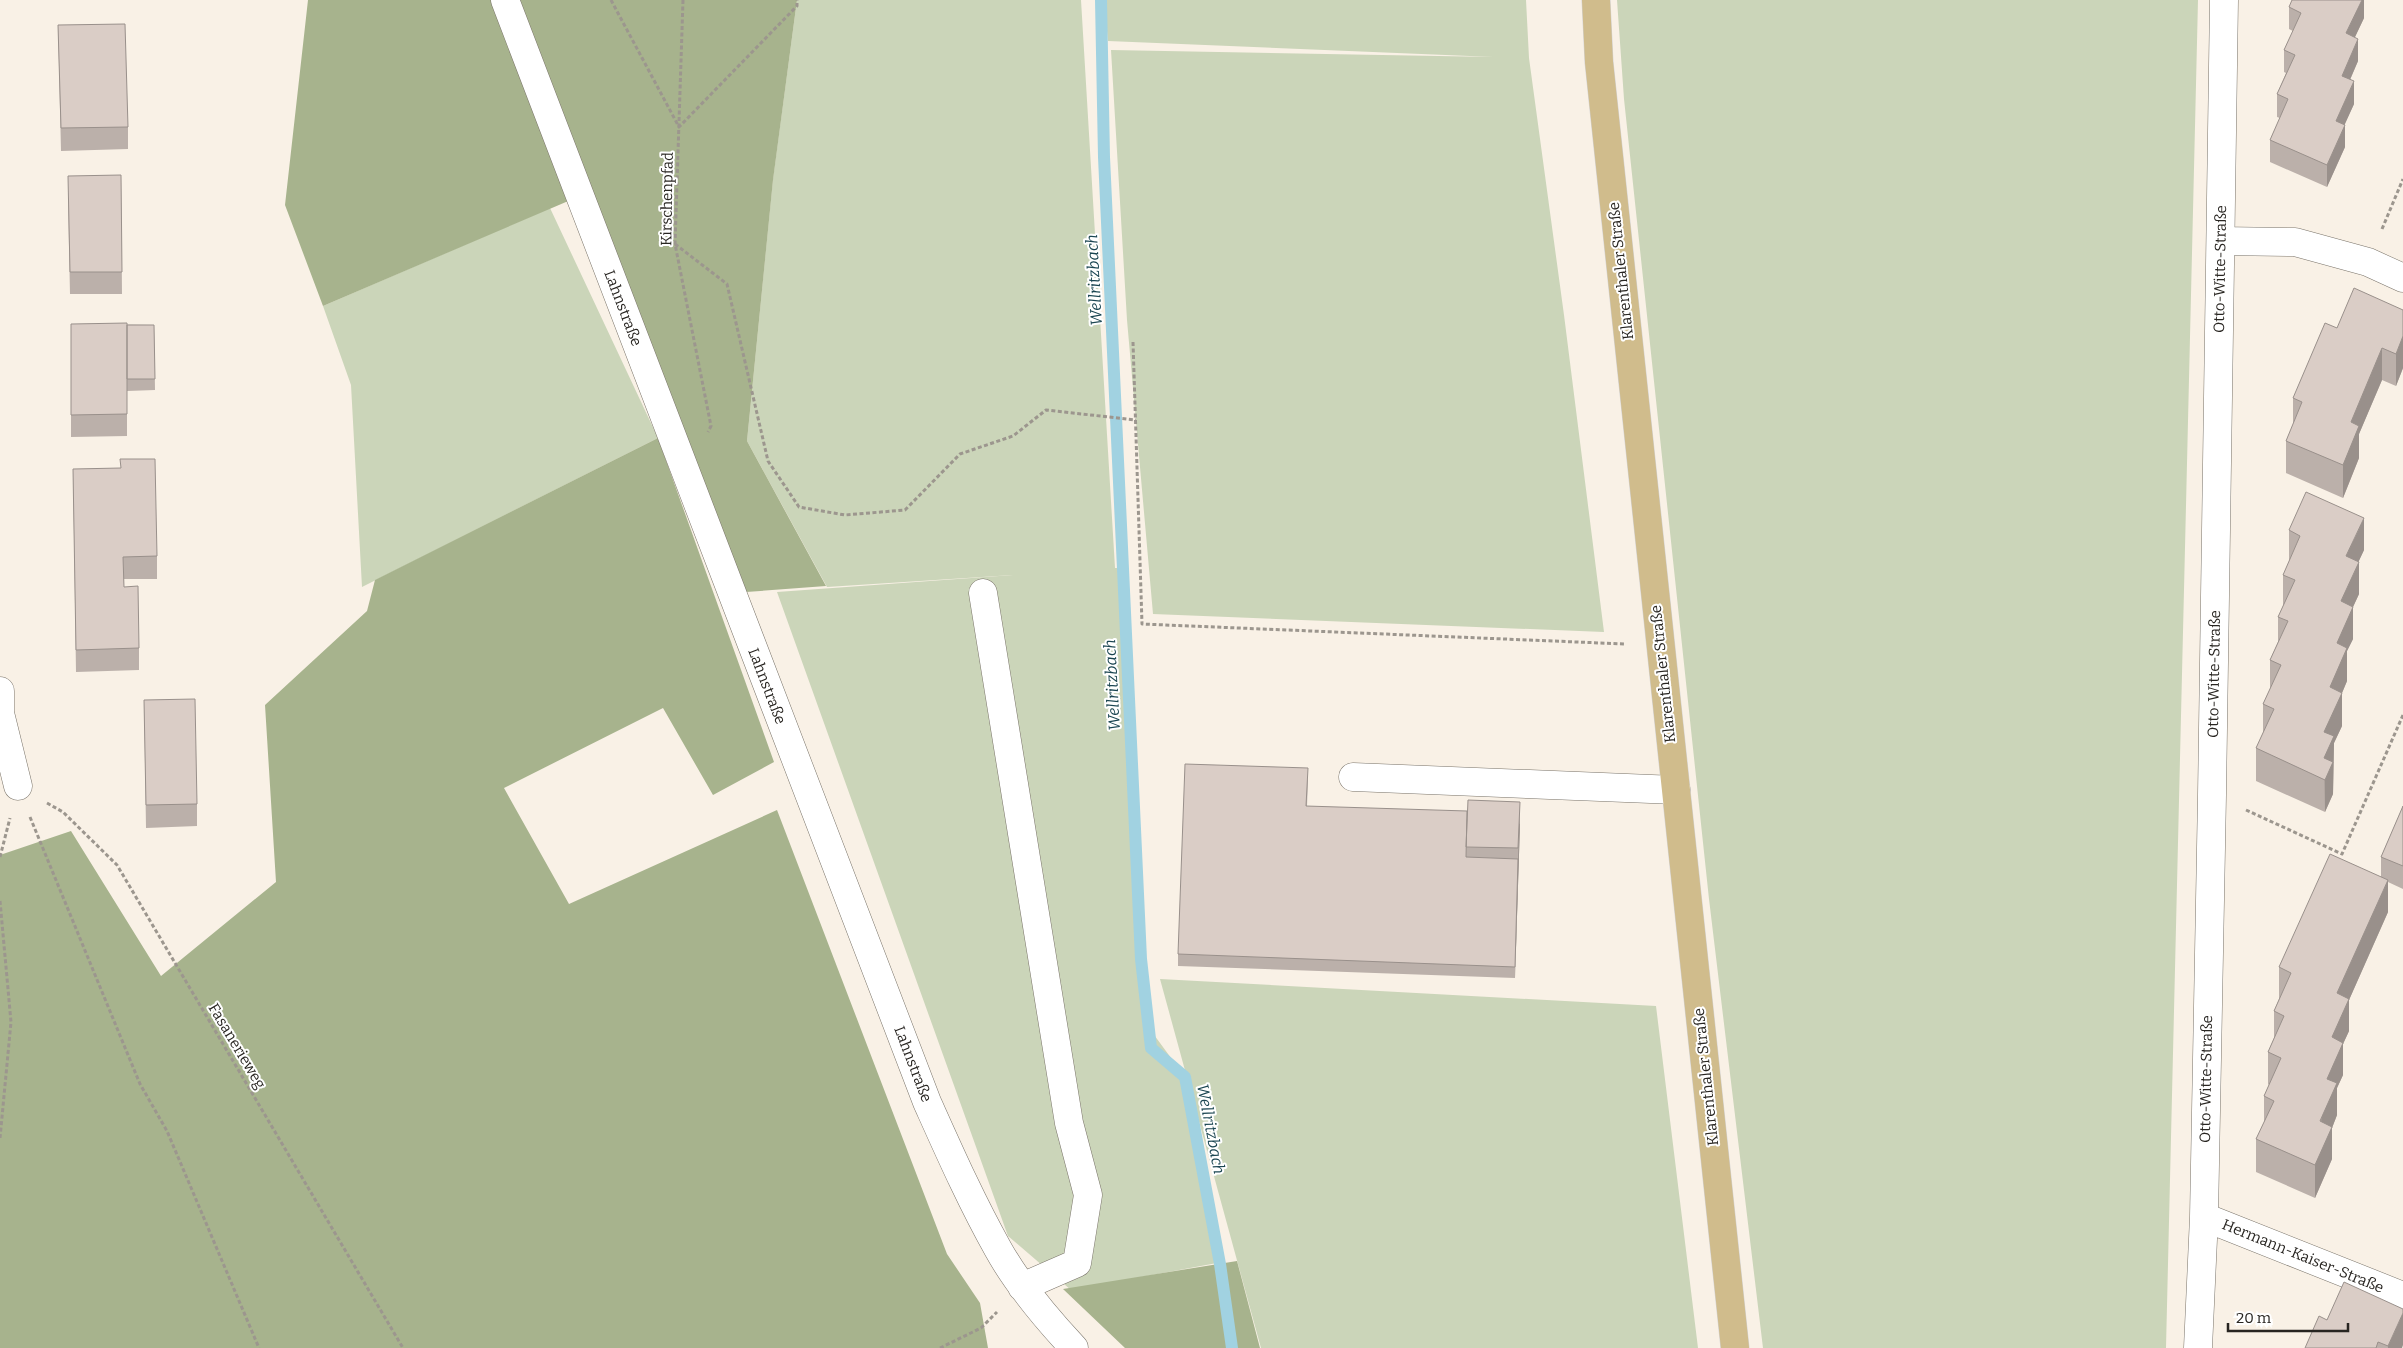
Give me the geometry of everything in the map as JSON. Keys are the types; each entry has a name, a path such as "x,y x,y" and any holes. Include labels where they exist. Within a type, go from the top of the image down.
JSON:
{"main road":[{"name":"Klarenthaler Straße","path":"1596,0 1599,62 1735,1348"}],"street":[{"name":"Lahnstraße","path":"505,0 927,1102 965,1186 998,1250 1022,1287 1074,1348"},
{"name":"Otto-Witte-Straße","path":"2198,1348 2204,1216 2224,0"},
{"path":"2221,240 2295,242 2368,262 2403,278"},
{"path":"983,594 1069,1123 1088,1195 1077,1263 1022,1287"},
{"path":"0,691 0,713 18,786"},
{"path":"1353,777 1676,790"},
{"name":"Hermann-Kaiser-Straße","path":"2204,1216 2403,1296"}],"path":[{"path":"611,0 679,127 797,6 797,0"},
{"name":"Kirschenpfad","path":"683,0 675,244 711,426 689,482"},
{"path":"2368,262 2403,179"},
{"path":"675,244 728,284 768,461 799,507 845,516 905,510 960,454 1013,436 1046,410 1136,420"},
{"path":"1133,342 1142,624 1660,645"},
{"path":"2212,795 2342,854 2403,715"},
{"path":"18,786 140,1084 167,1131 259,1348"},
{"name":"Fasanerieweg","path":"18,786 63,812 117,865 403,1348"},
{"path":"0,901 11,1022 0,1138"},
{"path":"940,1348 982,1328 1022,1287"}],"green space":[{"path":"308,0 797,0 773,180 747,441 826,586 746,592 580,196 323,306 285,205"},
{"path":"797,0 1081,0 1115,568 1123,568 1149,1028 1185,1077 1217,1263 1071,1290 1008,1236 777,592 1013,575 827,587 747,441 773,179"},
{"path":"1104,0 1526,0 1529,58 1604,632 1153,614 1127,320 1111,50 1494,57 1108,41"},
{"path":"1617,0 2198,0 2166,1348 1763,1348 1709,899 1624,99"},
{"path":"550,208 658,438 362,587 351,385 323,306"},
{"path":"658,438 774,762 713,795 663,708 504,788 569,904 777,810 947,1254 980,1303 988,1348 0,1348 0,855 71,831 161,976 276,882 265,705 367,611 375,580"},
{"path":"1160,979 1656,1006 1698,1348 1261,1348"},
{"path":"1237,1261 1260,1348 1125,1348 1063,1289"}],"building":[{"path":"2292,0 2362,0 2346,33 2358,39 2342,76 2354,81 2336,121 2345,125 2327,165 2270,140 2288,99 2277,94 2295,55 2284,50 2301,13 2289,7"},
{"path":"125,24 128,127 61,128 58,25"},
{"path":"121,175 122,272 70,272 68,176"},
{"path":"2354,288 2403,310 2403,336 2396,354 2382,348 2351,422 2359,426 2343,465 2286,441 2302,402 2293,398 2325,323 2337,328"},
{"path":"127,323 127,414 71,415 71,324"},
{"path":"127,325 154,325 155,379 127,379"},
{"path":"120,459 155,459 157,556 123,557 124,587 138,586 139,648 76,650 73,469 121,468"},
{"path":"2306,492 2364,518 2346,556 2359,562 2341,601 2353,607 2337,643 2347,648 2330,687 2342,693 2324,732 2334,736 2324,758 2333,762 2325,780 2256,748 2274,709 2263,704 2281,665 2270,660 2288,621 2278,617 2295,580 2283,575 2300,536 2289,530"},
{"path":"195,699 197,804 146,805 144,700"},
{"path":"1185,764 1308,768 1306,806 1467,811 1466,857 1518,859 1515,967 1178,954"},
{"path":"1468,800 1520,802 1518,848 1466,847"},
{"path":"2403,806 2403,866 2381,857"},
{"path":"2330,854 2388,880 2337,993 2349,999 2332,1037 2343,1043 2327,1079 2337,1083 2320,1121 2332,1127 2315,1165 2256,1139 2274,1101 2264,1096 2281,1058 2268,1052 2284,1016 2274,1011 2291,973 2279,967"},
{"path":"2344,1282 2403,1309 2403,1313 2388,1346 2378,1342 2376,1348 2305,1348 2319,1316 2327,1320"}],"waterway":[{"name":"Wellritzbach","path":"1101,0 1104,157 1141,959 1151,1048 1185,1077 1220,1264 1232,1348"}]}
